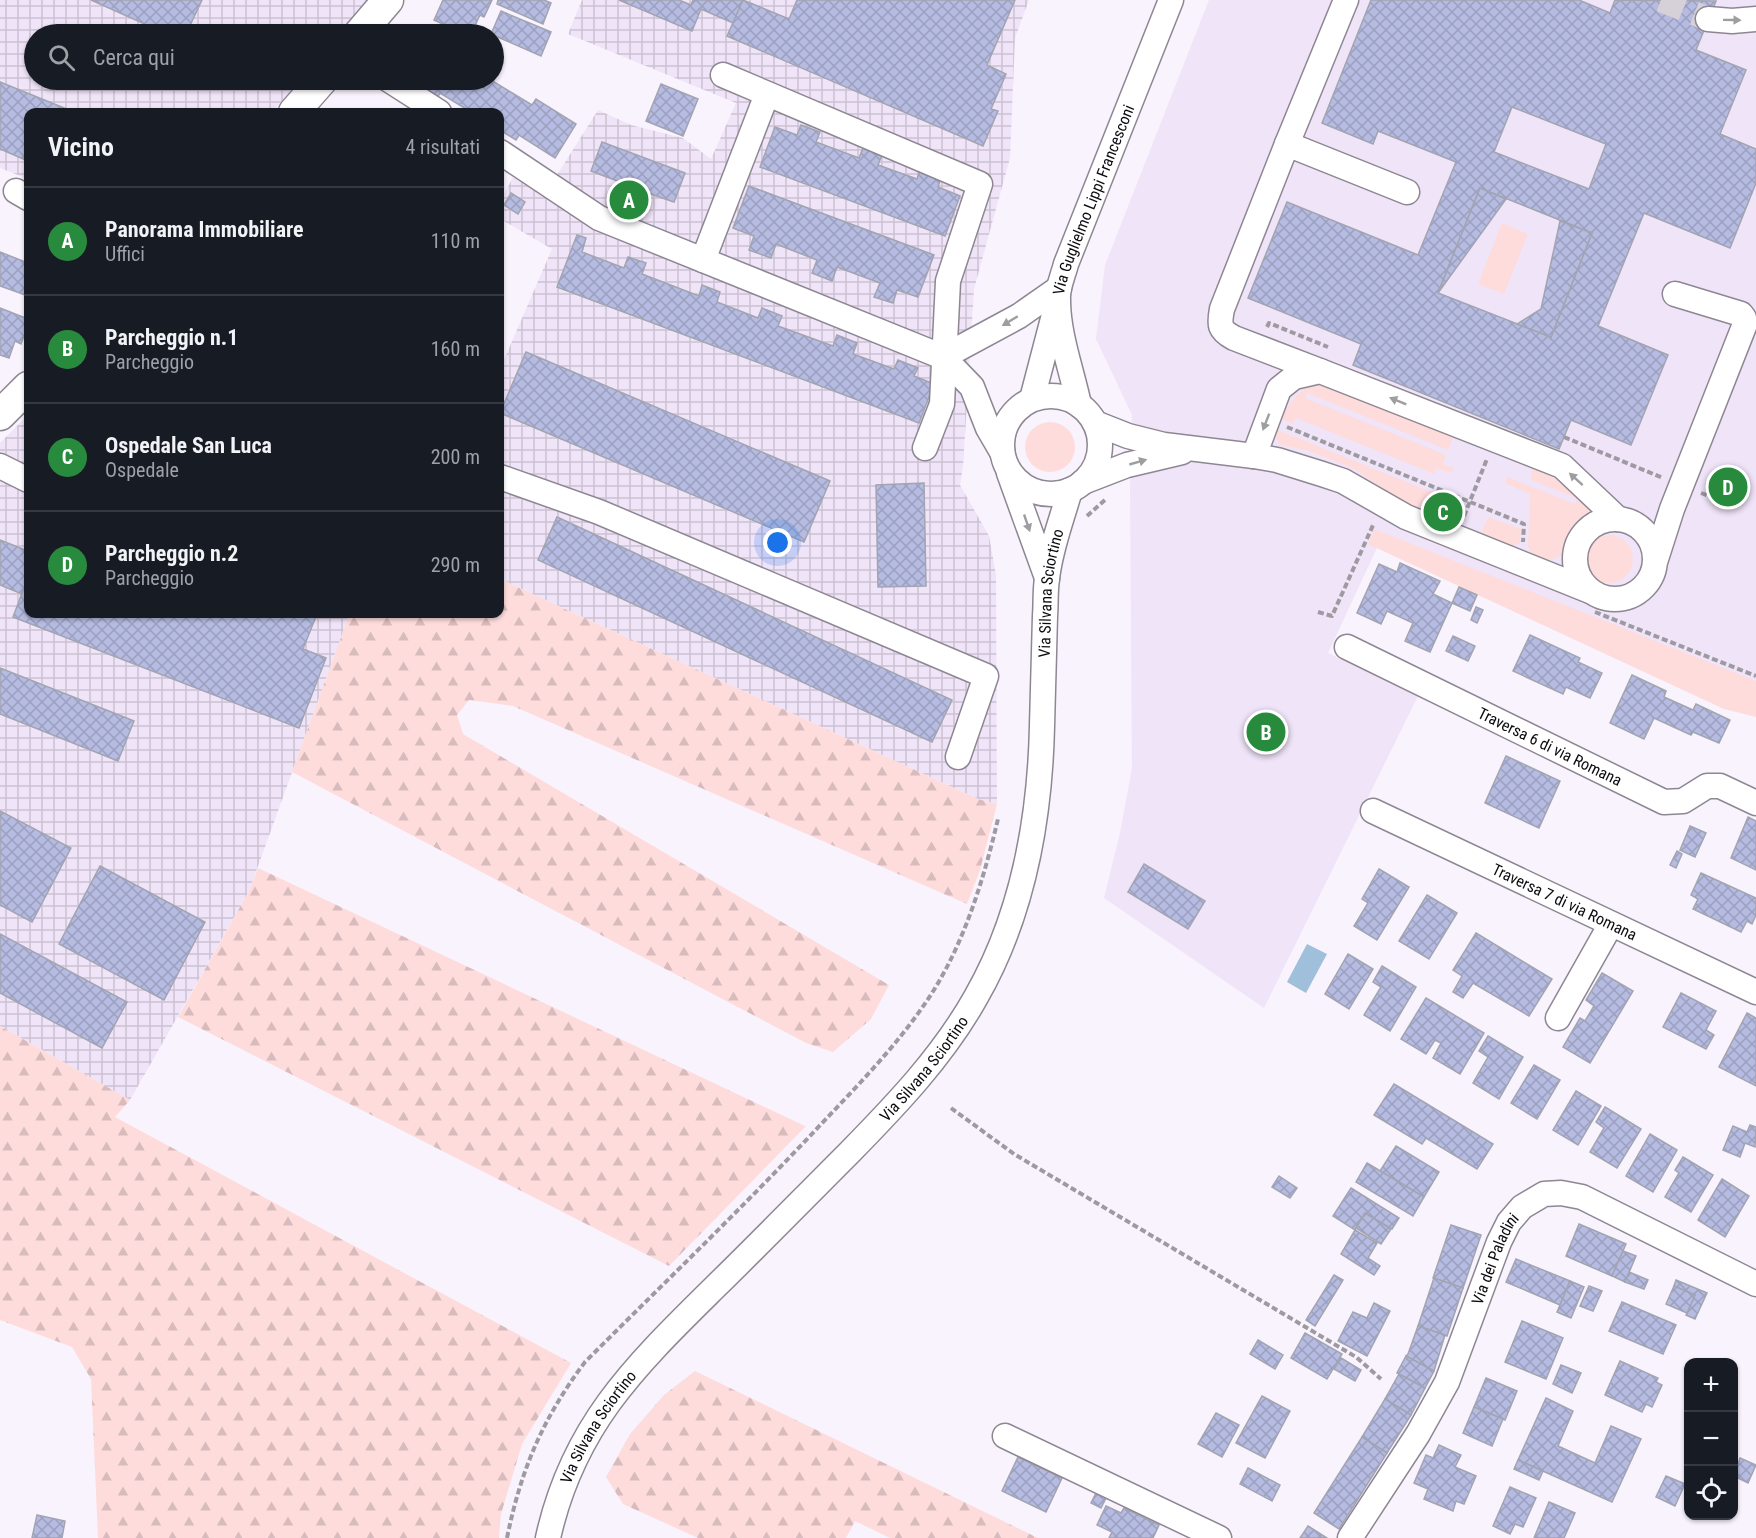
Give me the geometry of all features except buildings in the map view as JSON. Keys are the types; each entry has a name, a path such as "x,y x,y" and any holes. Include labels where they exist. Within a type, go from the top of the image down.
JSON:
{"main road":[{"path":"368,24 388,0"},
{"path":"298,108 313,90"},
{"path":"0,415 24,391"}],"street":[{"name":"Via Guglielmo Lippi Francesconi","path":"1077,486 1090,475 1099,454 1099,438 1087,414 1062,331 1058,294 1066,264 1171,0"},
{"path":"1346,0 1222,309 1220,323 1225,333 1264,351 1562,466 1618,519"},
{"path":"1708,19 1732,21 1756,19"},
{"path":"723,75 980,184 948,281 942,404 925,448"},
{"path":"405,90 433,108"},
{"path":"703,260 767,94"},
{"path":"1287,144 1407,192"},
{"path":"504,155 599,218 944,357 972,387 988,428 1017,481 1034,491 1046,494 1077,486 1159,456 1195,450"},
{"path":"944,357 1058,294"},
{"path":"1032,399 1058,294"},
{"path":"1047,578 1005,460 1003,436 1008,420 1019,408 1032,399 1046,396 1062,397 1087,414 1128,436 1195,450 1254,456 1301,467 1343,481 1406,517 1542,571 1590,601 1619,600 1637,593 1651,579 1672,509 1745,324 1741,314 1675,294"},
{"path":"1264,351 1279,389"},
{"path":"1254,456 1279,389 1294,377 1320,371"},
{"path":"0,466 24,478"},
{"path":"504,478 598,512 986,676 958,757"},
{"name":"Via Silvana Sciortino","path":"548,1538 574,1460 613,1395 656,1344 798,1204 912,1087 977,997 1011,921 1031,836 1041,758 1047,578 1077,486"},
{"path":"1645,532 1654,529 1665,520 1672,509"},
{"path":"1590,601 1575,564 1576,554 1583,535 1598,523 1618,519 1628,521 1645,532 1655,549 1656,559"},
{"path":"1542,571 1575,564"},
{"name":"Traversa 6 di via Romana","path":"1347,647 1664,802 1683,801 1707,786 1720,786 1756,803"},
{"name":"Traversa 7 di via Romana","path":"1373,810 1756,992"},
{"path":"1558,1018 1611,924"},
{"name":"Via dei Paladini","path":"1350,1538 1433,1409 1459,1354 1503,1233 1515,1214 1528,1202 1553,1193 1582,1197 1756,1284"},
{"path":"1005,1436 1219,1538"}],"path":[{"path":"1278,423 1524,524 1523,550"},
{"path":"1564,437 1711,497"},
{"path":"1461,525 1495,439"},
{"path":"1082,523 1112,494"},
{"path":"1318,612 1332,616 1371,527 1374,523 1378,523"},
{"path":"1590,601 1756,676"},
{"path":"507,1538 528,1462 545,1422 564,1390 585,1362 772,1176 838,1106 901,1036 933,992 969,916 988,861 998,819"},
{"path":"951,1108 1014,1154 1356,1357 1381,1379"}],"shaded area":[{"path":"0,0 371,0 350,24 24,24 24,90 292,90 276,108 24,108 24,177 0,168"},
{"path":"582,0 1029,0 1015,38 1010,158 974,289 960,485 989,536 996,575 997,804 978,799 504,581 504,360 552,249 504,221 504,194 526,154 557,175 598,110 631,125 683,138 711,159 736,103 568,34"},
{"path":"1209,0 1756,0 1756,690 1383,535 1328,653 1418,696 1264,1008 1104,898 1120,833 1132,768 1130,489 1132,415 1096,339 1105,265"},
{"path":"24,419 24,618 348,618 249,891 130,1100 0,1026 0,443"}],"green space":[{"path":"1502,223 1528,234 1504,294 1478,284"},
{"path":"1327,382 1456,431 1448,450 1307,393 1305,398 1446,455 1443,464 1454,468 1451,473 1436,468 1434,474 1296,418 1293,424 1280,418 1294,398 1304,389"},
{"path":"1050,422 1068,429 1075,447 1068,465 1050,472 1032,465 1025,447 1032,429"},
{"path":"1278,430 1441,496 1433,514 1397,499 1356,470 1306,450 1280,445 1276,438"},
{"path":"1532,461 1550,468 1595,509 1577,526 1562,555 1549,561 1532,554 1528,547 1530,494 1505,483 1507,477 1575,504 1578,499 1531,480"},
{"path":"1488,517 1521,529 1520,543 1512,546 1481,534"},
{"path":"1374,529 1756,681 1756,717 1724,709 1368,544"},
{"path":"1604,535 1614,535 1629,545 1633,559 1629,573 1623,579 1614,583 1604,583 1589,573 1585,564 1585,554 1595,539"},
{"path":"504,581 978,799 997,804 980,870 967,904 513,706 469,700 457,715 463,734 889,985 871,1019 833,1052 806,1043 292,772 348,618 504,618"},
{"path":"258,868 806,1126 669,1266 178,1017 249,891"},
{"path":"0,1026 130,1100 115,1117 571,1363 522,1444 501,1514 499,1538 98,1538 91,1379 72,1347 0,1320"},
{"path":"695,1371 1038,1538 890,1538 855,1521 846,1538 698,1538 623,1504 606,1477 630,1434 664,1395"}],"water":[{"path":"1307,944 1327,954 1306,993 1287,982"}],"tunnel":[{"path":"1661,0 1708,19"}],"place":[{"name":"Panorama Immobiliare","path":"629,200"},
{"name":"Parcheggio n.2","path":"1728,487"},
{"name":"Ospedale San Luca","path":"1443,512"},
{"name":"Parcheggio n.1","path":"1266,732"}]}
